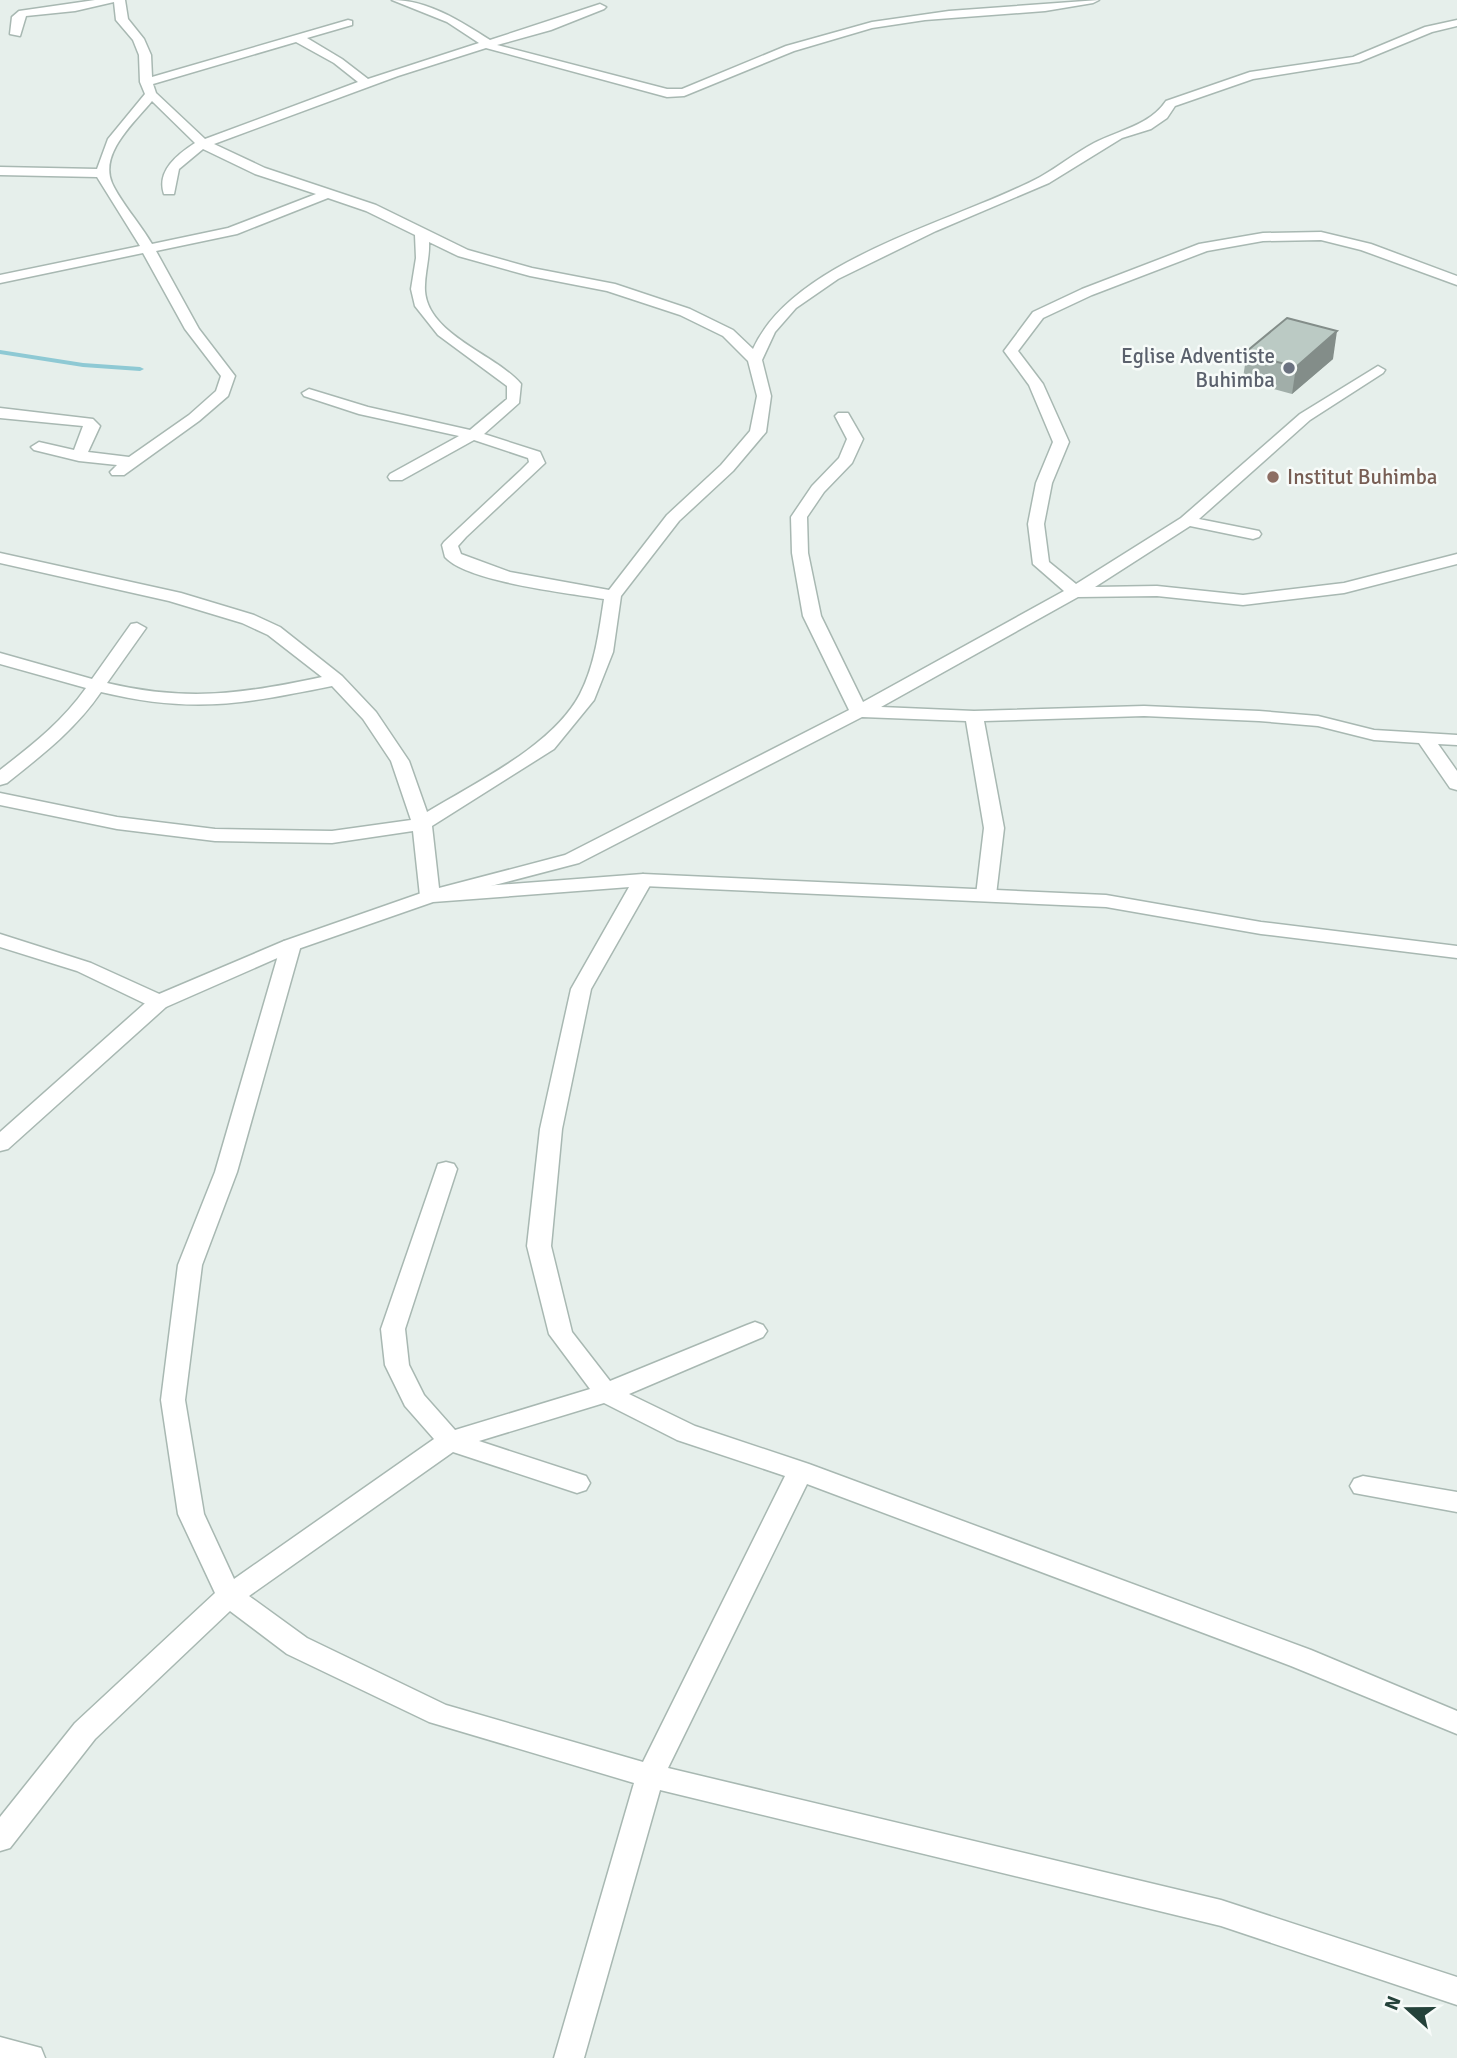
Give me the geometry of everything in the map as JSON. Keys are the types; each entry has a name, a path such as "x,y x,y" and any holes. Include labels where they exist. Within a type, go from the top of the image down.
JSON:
{"street":[{"path":"0,16 75,8 110,0"},
{"path":"0,799 117,822 215,835 332,837 422,824 548,745 588,696 604,652 612,596 673,517 727,468 758,432 764,396 755,360 728,333 685,312 610,287 530,272 463,253 371,208 260,171 203,144 148,88 145,55 138,39 121,20 119,0"},
{"path":"398,0 451,20 488,46 646,90 667,93 684,92 792,47 838,33 910,19 1024,11 1093,0"},
{"path":"169,191 168,186 177,161 203,144 458,53 536,33 600,7"},
{"path":"16,34 18,17 23,13"},
{"path":"118,472 204,410 223,393 228,376 219,360 193,331 150,250 107,185 102,173 105,159 148,88 171,77 348,23"},
{"path":"755,360 768,331 792,305 833,276 931,228 1044,180 1091,149 1118,135 1147,126 1163,115 1170,104 1250,76 1355,60 1429,29 1457,23"},
{"path":"296,37 338,61 368,84"},
{"path":"0,171 102,173"},
{"path":"0,279 150,250 232,230 330,193"},
{"path":"396,477 473,435 514,400 514,384 462,346 424,312 417,284 422,269 422,233"},
{"path":"1457,281 1366,247 1321,236 1263,237 1204,247 1087,292 1038,315 1011,352 1036,384 1061,443 1044,483 1036,524 1041,564 1075,592 1157,591 1243,600 1344,588 1457,559"},
{"path":"0,1144 159,1002 291,945 430,896 572,859 859,712 1075,592 1186,521 1305,416 1378,370"},
{"path":"309,393 364,411 473,435 534,455 537,463 450,545 453,558 464,564 500,573 612,596"},
{"path":"0,413 88,422 92,426 79,456"},
{"path":"843,416 855,439 846,460 818,489 799,517 800,554 812,616 859,712"},
{"path":"39,447 79,456 131,462"},
{"path":"1186,521 1253,534"},
{"path":"0,558 81,574 248,619 274,631 336,680 370,716 400,761 422,824 430,896"},
{"path":"0,779 76,715 137,628"},
{"path":"0,659 161,699 204,701 240,698 336,680"},
{"path":"859,712 974,716 1144,711 1259,716 1318,721 1374,735 1457,740"},
{"path":"974,716 994,828 986,895"},
{"path":"1426,740 1457,784"},
{"path":"430,896 643,880 1106,901 1261,928 1457,952"},
{"path":"643,880 581,989 551,1129 539,1246 561,1334 606,1393 686,1433 800,1471 1301,1658 1457,1723"},
{"path":"0,940 84,967 159,1002"},
{"path":"291,945 226,1172 190,1265 173,1400 191,1514 229,1596 297,1646 439,1714 650,1776 1221,1913 1457,1991"},
{"path":"446,1169 393,1329 397,1365 414,1400 450,1441 577,1483"},
{"path":"0,1839 85,1731 229,1596 450,1441 606,1393 755,1331"},
{"path":"569,2058 650,1776 800,1471"},
{"path":"1363,1486 1457,1502"},
{"path":"0,2051 30,2058"}],"building":[{"path":"1287,318 1337,331 1296,367 1255,356 1258,354 1247,351"}],"waterway":[{"path":"0,352 83,365 140,369"}],"place":[{"name":"Eglise Adventiste Buhimba","path":"1289,368"},
{"name":"Institut Buhimba","path":"1273,477"}]}
